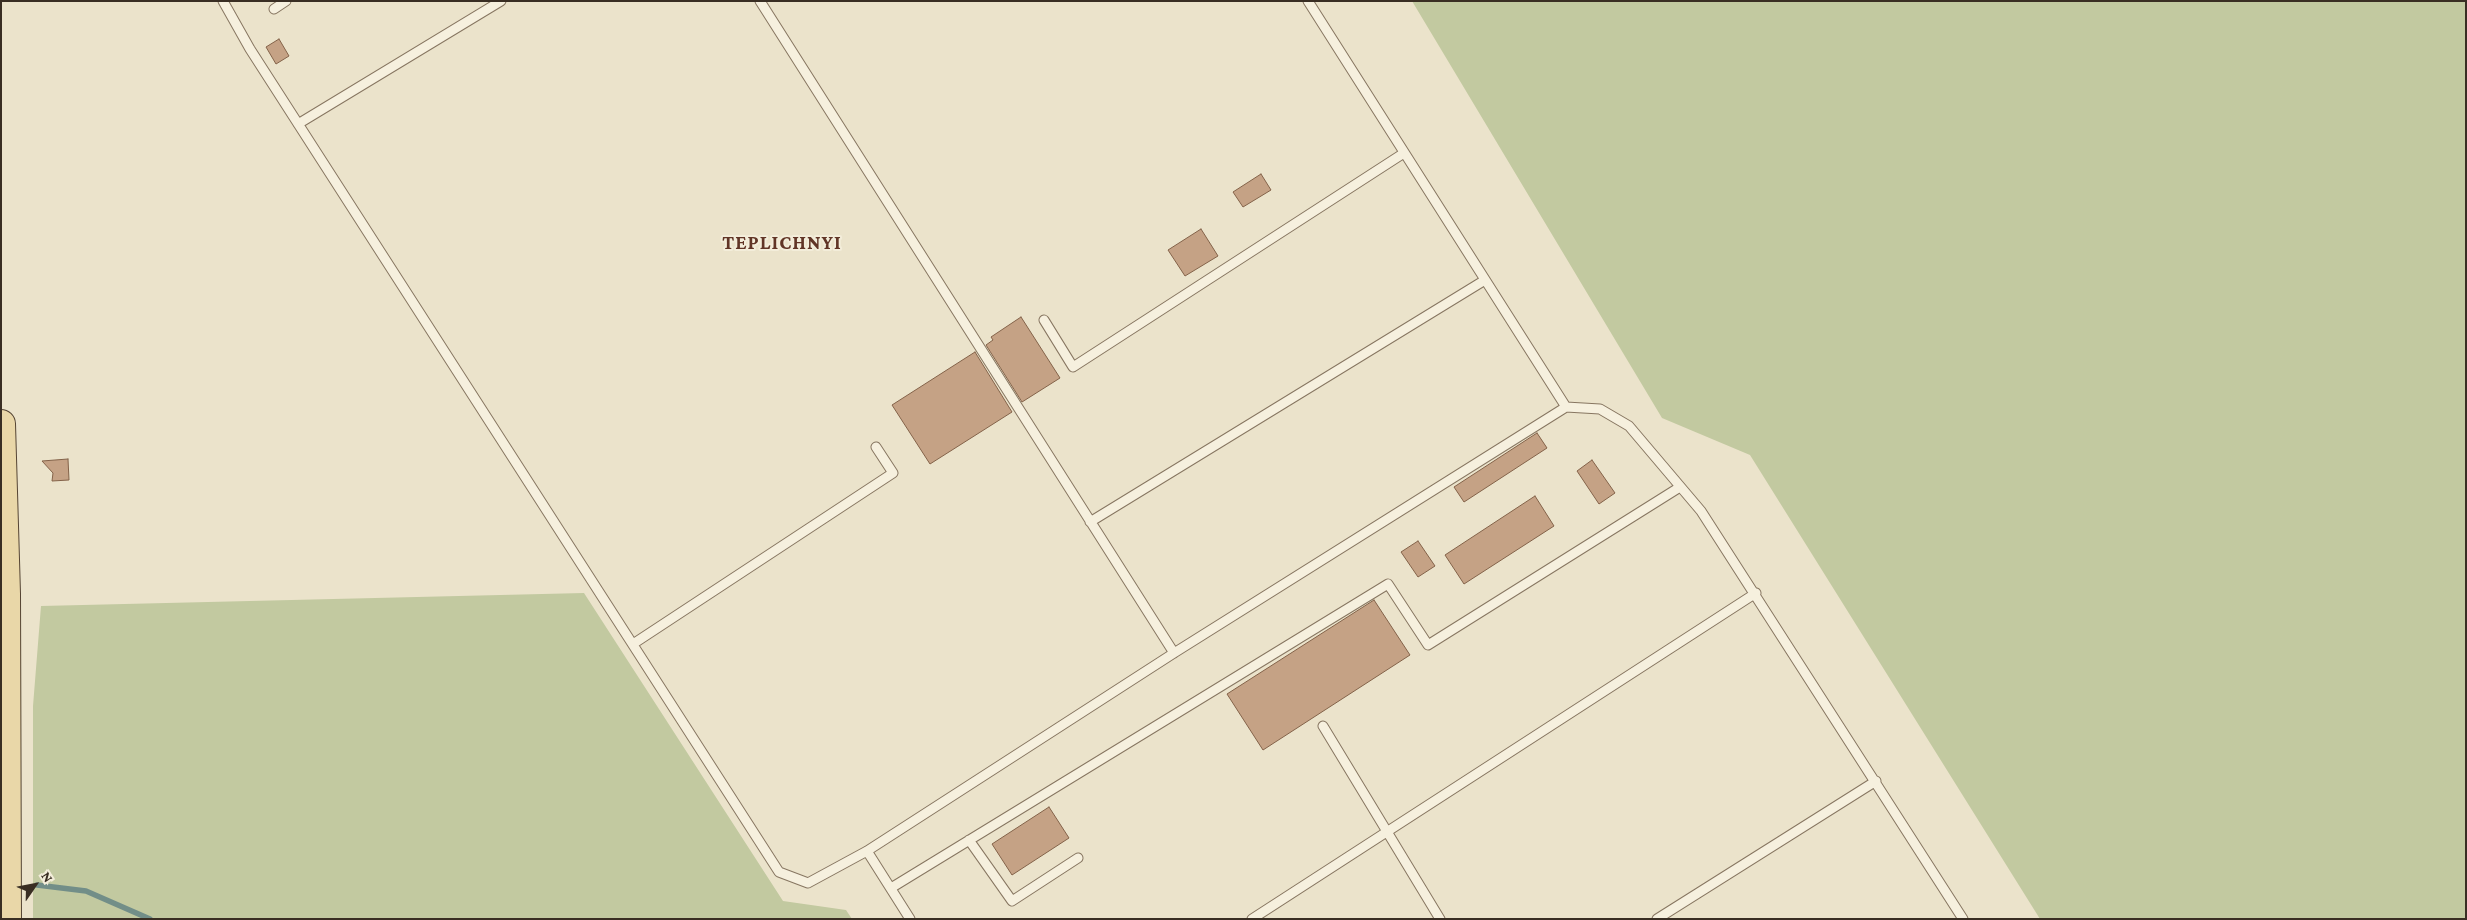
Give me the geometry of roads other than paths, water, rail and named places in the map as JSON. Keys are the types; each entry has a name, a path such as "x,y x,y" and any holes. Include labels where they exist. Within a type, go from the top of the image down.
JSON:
{"main road":[{"path":"1,424 6,604 7,919"}],"lane":[{"path":"223,1 250,49 780,872 808,883 867,851 1174,653 1566,407 1600,409 1629,426 1702,511 1963,919"},
{"path":"274,9 286,1"},
{"path":"298,124 501,1"},
{"path":"760,1 1174,653"},
{"path":"1308,1 1566,407"},
{"path":"1044,320 1073,367 1404,153"},
{"path":"1090,522 1485,280"},
{"path":"633,644 893,473 876,447"},
{"path":"891,888 1388,584 1428,645 1680,487"},
{"path":"1252,919 1756,593"},
{"path":"1323,726 1440,919"},
{"path":"1657,919 1876,781"},
{"path":"969,840 1012,901 1078,858"},
{"path":"867,851 910,919"}],"waterway":[{"path":"37,885 86,891 150,919"}],"district":[{"name":"TEPLICHNYI","path":"782,243"}]}
